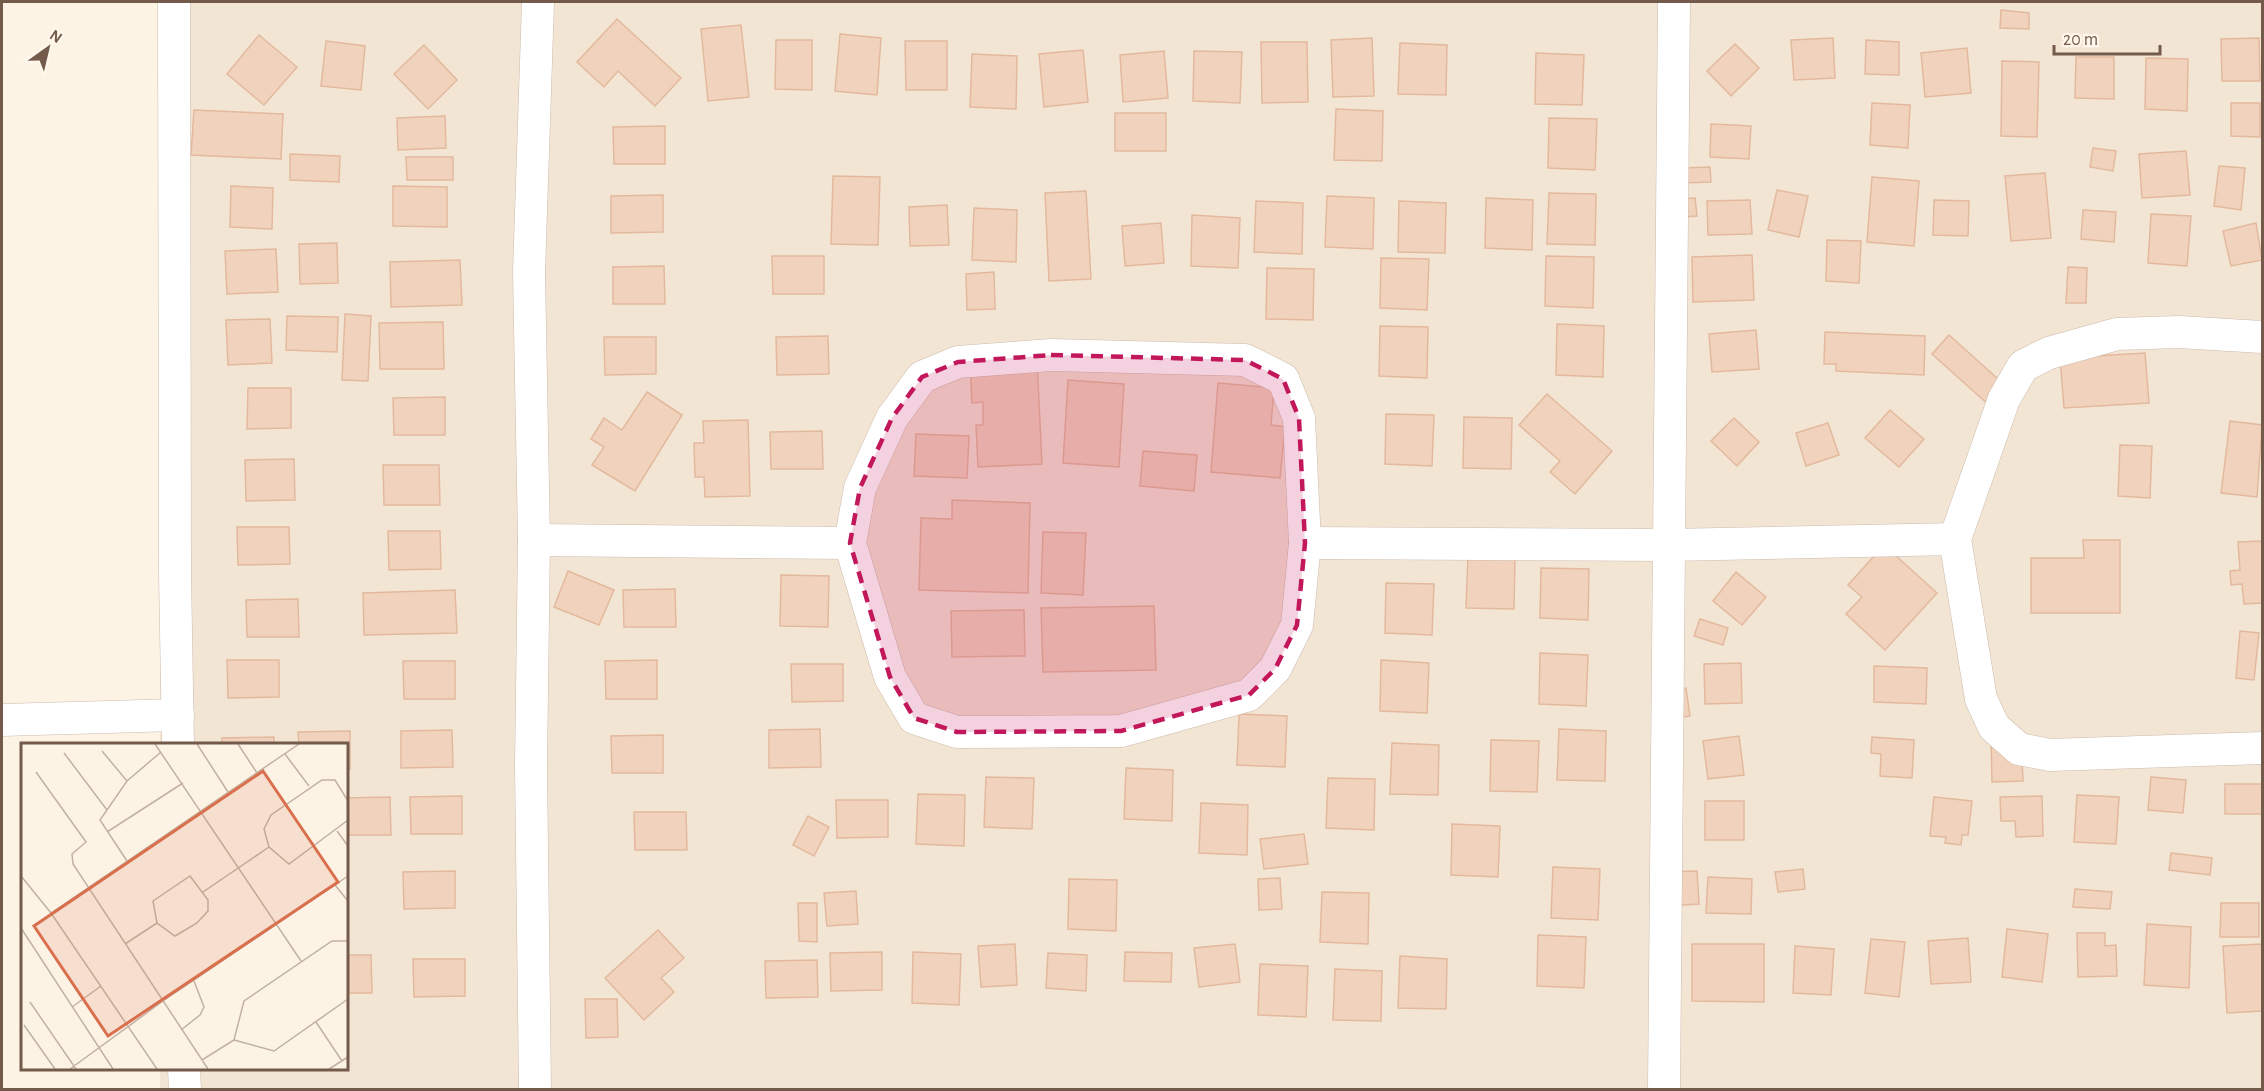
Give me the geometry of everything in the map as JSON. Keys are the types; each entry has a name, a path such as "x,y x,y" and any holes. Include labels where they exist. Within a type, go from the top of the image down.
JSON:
{"street":[{"path":"2,720 178,730 175,574 174,2"},
{"path":"535,1089 531,779 534,540 530,272 538,2"},
{"path":"1664,1089 1674,2"},
{"path":"2262,337 2179,332 2117,334 2049,353 2023,366 2004,399 1955,539 1981,699 1994,727 2019,749 2050,755 2262,748"},
{"path":"1051,355 1245,360 1283,380 1299,418 1305,543 1297,625 1275,669 1249,695 1121,731 957,732 915,718 890,677 850,543 861,488 892,418 922,377 958,362 1051,355"},
{"path":"1305,543 1670,545 1955,539"},
{"path":"534,540 850,543"},
{"path":"184,1070 185,1089"}],"highlighted area":[{"path":"1051,355 1245,360 1283,379 1299,418 1305,543 1297,625 1275,669 1249,695 1121,731 957,732 914,718 890,677 850,543 860,488 892,418 922,377 958,362"}],"shaded area":[{"path":"160,2 2262,2 2262,1089 160,1089 160,1070 348,1070 348,743 160,743"}],"building":[{"path":"2001,10 2029,13 2029,29 2000,28"},
{"path":"617,19 681,78 655,106 618,71 604,87 577,62"},
{"path":"741,25 749,97 708,101 701,29"},
{"path":"840,34 881,38 877,95 835,91"},
{"path":"259,35 297,67 264,105 227,74"},
{"path":"1372,38 1374,96 1333,97 1331,40"},
{"path":"1833,38 1835,78 1794,80 1791,40"},
{"path":"2259,38 2260,81 2222,81 2221,39"},
{"path":"776,40 812,40 812,90 775,89"},
{"path":"1866,40 1899,42 1899,75 1865,74"},
{"path":"326,41 365,46 361,90 321,86"},
{"path":"905,41 947,41 947,90 906,90"},
{"path":"1261,42 1307,42 1308,102 1262,103"},
{"path":"1400,43 1447,45 1446,95 1398,94"},
{"path":"1735,44 1759,68 1731,96 1707,71"},
{"path":"424,45 457,80 428,109 394,74"},
{"path":"1967,48 1971,93 1925,97 1921,53"},
{"path":"1083,50 1088,102 1044,107 1039,54"},
{"path":"1164,51 1168,98 1123,102 1120,55"},
{"path":"1194,51 1242,52 1240,103 1193,101"},
{"path":"1536,53 1584,55 1582,105 1535,104"},
{"path":"972,54 1017,56 1016,109 970,107"},
{"path":"2076,57 2114,57 2114,99 2075,98"},
{"path":"2146,58 2188,59 2187,111 2145,109"},
{"path":"2002,61 2039,62 2037,137 2001,136"},
{"path":"1872,103 1910,105 1908,148 1870,145"},
{"path":"2231,103 2260,103 2260,137 2231,136"},
{"path":"1336,109 1383,111 1382,161 1334,160"},
{"path":"194,110 283,114 281,159 191,155"},
{"path":"1115,113 1166,113 1166,151 1115,151"},
{"path":"445,116 446,148 398,150 397,118"},
{"path":"1549,118 1597,119 1595,170 1548,168"},
{"path":"1711,124 1751,126 1749,159 1710,157"},
{"path":"665,126 665,164 614,164 613,127"},
{"path":"2093,148 2116,151 2113,171 2090,167"},
{"path":"2186,151 2190,195 2142,198 2139,154"},
{"path":"290,154 340,156 339,182 290,180"},
{"path":"406,157 453,157 453,180 407,180"},
{"path":"2219,166 2245,168 2241,210 2214,206"},
{"path":"1710,167 1711,182 1683,183 1682,168"},
{"path":"2045,173 2051,238 2011,241 2005,176"},
{"path":"833,176 880,177 878,245 831,244"},
{"path":"1872,177 1919,181 1914,246 1867,242"},
{"path":"231,186 273,188 272,229 230,227"},
{"path":"393,186 447,187 447,227 393,226"},
{"path":"1777,190 1808,196 1799,237 1768,230"},
{"path":"1086,191 1091,279 1049,281 1045,193"},
{"path":"1549,193 1596,194 1595,245 1547,244"},
{"path":"663,195 663,232 611,233 611,196"},
{"path":"1327,196 1374,198 1373,249 1325,247"},
{"path":"1486,198 1533,200 1532,250 1485,248"},
{"path":"1695,198 1697,216 1683,217 1681,199"},
{"path":"1750,200 1752,234 1708,235 1707,201"},
{"path":"1934,200 1969,201 1968,236 1933,235"},
{"path":"1256,201 1303,203 1302,254 1254,252"},
{"path":"1399,201 1446,203 1445,253 1398,252"},
{"path":"947,205 949,245 910,246 909,207"},
{"path":"974,208 1017,210 1016,262 972,260"},
{"path":"2083,210 2116,212 2114,242 2081,239"},
{"path":"2151,214 2191,216 2187,266 2148,263"},
{"path":"1192,215 1240,218 1238,268 1191,266"},
{"path":"1161,223 1164,263 1125,266 1122,226"},
{"path":"2256,223 2262,260 2231,266 2223,231"},
{"path":"1827,240 1861,241 1859,283 1826,281"},
{"path":"337,243 338,283 300,284 299,244"},
{"path":"276,249 278,292 227,294 225,251"},
{"path":"1752,255 1754,300 1693,302 1692,257"},
{"path":"772,256 824,256 824,294 773,294"},
{"path":"1546,256 1594,257 1593,308 1545,306"},
{"path":"1381,258 1429,259 1427,310 1380,308"},
{"path":"460,260 462,305 391,307 390,262"},
{"path":"664,266 665,304 613,304 613,267"},
{"path":"2068,267 2087,268 2086,303 2066,303"},
{"path":"1267,268 1314,269 1313,320 1266,319"},
{"path":"994,272 995,309 967,310 966,274"},
{"path":"345,314 371,316 368,381 342,380"},
{"path":"287,316 338,317 337,352 286,350"},
{"path":"270,319 272,363 228,365 226,320"},
{"path":"443,322 444,369 380,369 379,323"},
{"path":"1557,324 1604,326 1603,377 1556,375"},
{"path":"1380,326 1428,327 1427,378 1379,376"},
{"path":"1756,330 1759,369 1712,372 1709,334"},
{"path":"1825,332 1925,336 1924,375 1836,371 1836,364 1824,364"},
{"path":"1949,335 2007,387 1990,406 1932,354"},
{"path":"828,336 829,374 777,375 776,337"},
{"path":"604,337 656,337 656,374 605,375"},
{"path":"2145,353 2149,403 2064,408 2060,358"},
{"path":"1037,361 1042,464 978,467 976,425 983,425 983,402 972,403 970,364"},
{"path":"1068,380 1124,384 1119,467 1063,463"},
{"path":"1218,383 1274,388 1271,425 1285,427 1280,478 1211,472"},
{"path":"248,388 291,388 291,428 247,429"},
{"path":"647,392 682,415 635,491 592,465 604,447 591,439 604,418 622,430"},
{"path":"1547,394 1612,451 1575,494 1550,472 1560,461 1519,425"},
{"path":"445,397 445,435 394,435 393,398"},
{"path":"1890,410 1924,439 1899,467 1865,438"},
{"path":"1386,414 1434,415 1432,466 1385,464"},
{"path":"1464,417 1512,418 1511,469 1463,468"},
{"path":"1734,418 1759,442 1737,466 1711,441"},
{"path":"748,420 750,496 705,497 704,477 695,477 694,443 704,443 703,421"},
{"path":"2230,421 2262,425 2257,497 2221,493"},
{"path":"1828,423 1839,455 1806,466 1796,433"},
{"path":"822,431 823,469 771,469 770,432"},
{"path":"916,434 969,436 967,478 914,476"},
{"path":"2120,445 2152,446 2150,498 2118,496"},
{"path":"1143,451 1197,455 1194,491 1140,486"},
{"path":"294,459 295,500 246,501 245,460"},
{"path":"383,465 439,465 440,505 384,505"},
{"path":"952,500 1030,503 1028,593 919,590 921,518 952,519"},
{"path":"237,527 289,527 290,564 238,565"},
{"path":"388,531 440,531 441,569 389,570"},
{"path":"1043,532 1086,533 1083,595 1041,593"},
{"path":"2083,540 2120,540 2120,613 2031,613 2031,558 2084,558"},
{"path":"2262,541 2262,603 2244,604 2242,584 2231,585 2230,571 2240,570 2238,542"},
{"path":"1884,545 1937,593 1885,650 1846,614 1862,597 1848,585"},
{"path":"1468,556 1515,558 1514,609 1466,608"},
{"path":"1541,568 1589,569 1588,620 1540,618"},
{"path":"568,571 614,590 599,625 554,607"},
{"path":"1736,572 1766,597 1742,625 1713,601"},
{"path":"781,575 829,576 828,627 780,626"},
{"path":"1386,583 1434,584 1432,635 1385,633"},
{"path":"675,589 676,627 624,627 623,590"},
{"path":"455,590 457,633 364,635 363,593"},
{"path":"298,599 299,637 247,637 246,600"},
{"path":"1154,606 1156,670 1043,672 1041,608"},
{"path":"1024,610 1025,656 952,657 951,611"},
{"path":"1700,619 1728,628 1723,645 1694,636"},
{"path":"2240,631 2259,633 2254,680 2236,678"},
{"path":"1540,653 1588,655 1586,706 1539,704"},
{"path":"227,660 279,660 279,697 228,698"},
{"path":"657,660 657,699 606,699 605,661"},
{"path":"1381,660 1429,663 1427,713 1380,711"},
{"path":"403,661 455,661 455,699 404,699"},
{"path":"1741,663 1742,703 1705,704 1704,664"},
{"path":"791,664 843,664 843,701 792,702"},
{"path":"1874,666 1927,668 1926,704 1874,702"},
{"path":"1686,688 1690,716 1673,719 1669,691"},
{"path":"1239,714 1287,716 1285,767 1237,765"},
{"path":"820,729 821,767 769,768 769,730"},
{"path":"1559,729 1606,731 1605,781 1557,780"},
{"path":"452,730 453,767 401,768 401,731"},
{"path":"350,731 350,769 348,769 348,743 299,743 298,732"},
{"path":"2021,733 2023,781 1992,782 1991,735"},
{"path":"663,735 663,773 612,773 611,736"},
{"path":"1739,736 1744,775 1708,779 1703,741"},
{"path":"274,737 274,743 222,743 222,738"},
{"path":"1872,737 1914,740 1912,778 1880,776 1881,754 1871,753"},
{"path":"1491,740 1539,741 1537,792 1490,791"},
{"path":"1392,743 1439,745 1438,795 1390,794"},
{"path":"1126,768 1173,770 1172,821 1124,819"},
{"path":"986,777 1034,778 1032,829 984,827"},
{"path":"2151,777 2186,780 2183,813 2148,810"},
{"path":"1328,778 1375,779 1374,830 1326,828"},
{"path":"2225,784 2262,784 2262,814 2225,814"},
{"path":"918,794 965,795 964,846 916,844"},
{"path":"2077,795 2119,797 2116,844 2074,842"},
{"path":"462,796 462,834 411,834 410,797"},
{"path":"2042,796 2043,836 2016,837 2015,821 2001,821 2000,797"},
{"path":"390,797 391,835 348,835 348,798"},
{"path":"1934,797 1972,801 1968,835 1962,835 1961,845 1945,843 1946,837 1930,836"},
{"path":"836,800 888,800 888,837 837,838"},
{"path":"1705,801 1744,801 1744,840 1705,840"},
{"path":"1201,803 1248,805 1247,855 1199,853"},
{"path":"634,812 686,812 687,850 635,850"},
{"path":"808,816 829,827 814,856 793,845"},
{"path":"1452,824 1500,826 1498,877 1451,875"},
{"path":"1304,834 1308,864 1264,869 1260,839"},
{"path":"2171,853 2212,858 2210,875 2169,870"},
{"path":"1553,867 1600,869 1598,920 1551,918"},
{"path":"1803,869 1805,889 1778,892 1775,872"},
{"path":"455,871 455,908 404,909 403,872"},
{"path":"1697,871 1699,904 1668,906 1666,872"},
{"path":"1708,877 1752,879 1751,914 1706,913"},
{"path":"1280,878 1282,909 1259,910 1258,879"},
{"path":"1069,879 1117,880 1116,931 1068,929"},
{"path":"2075,889 2112,892 2110,909 2073,907"},
{"path":"856,891 858,924 827,926 824,893"},
{"path":"1322,892 1369,893 1368,944 1320,942"},
{"path":"798,903 817,903 817,942 799,941"},
{"path":"2221,903 2259,903 2259,937 2220,937"},
{"path":"2147,924 2191,927 2189,988 2144,985"},
{"path":"2007,929 2048,934 2042,982 2002,977"},
{"path":"658,930 684,958 661,978 674,992 644,1020 605,978"},
{"path":"2077,933 2105,933 2105,946 2116,945 2117,976 2078,977"},
{"path":"1538,935 1586,937 1584,988 1537,986"},
{"path":"1968,938 1971,982 1931,984 1928,941"},
{"path":"1871,939 1905,942 1899,997 1865,993"},
{"path":"1015,944 1017,985 981,987 978,946"},
{"path":"1235,944 1240,982 1199,987 1194,948"},
{"path":"1692,944 1764,944 1764,1002 1692,1001"},
{"path":"2262,944 2262,1011 2227,1013 2223,946"},
{"path":"1795,946 1834,949 1831,995 1793,993"},
{"path":"882,952 882,990 831,991 830,953"},
{"path":"913,952 961,954 959,1005 912,1003"},
{"path":"1125,952 1172,953 1171,982 1124,981"},
{"path":"1048,953 1087,955 1086,991 1046,988"},
{"path":"348,955 371,955 372,993 348,993"},
{"path":"1400,956 1447,959 1446,1009 1398,1008"},
{"path":"413,959 465,959 465,996 414,997"},
{"path":"817,960 818,997 766,998 765,961"},
{"path":"1260,964 1308,966 1306,1017 1258,1015"},
{"path":"1335,969 1382,971 1381,1021 1333,1020"},
{"path":"585,999 617,999 618,1037 586,1038"}]}
